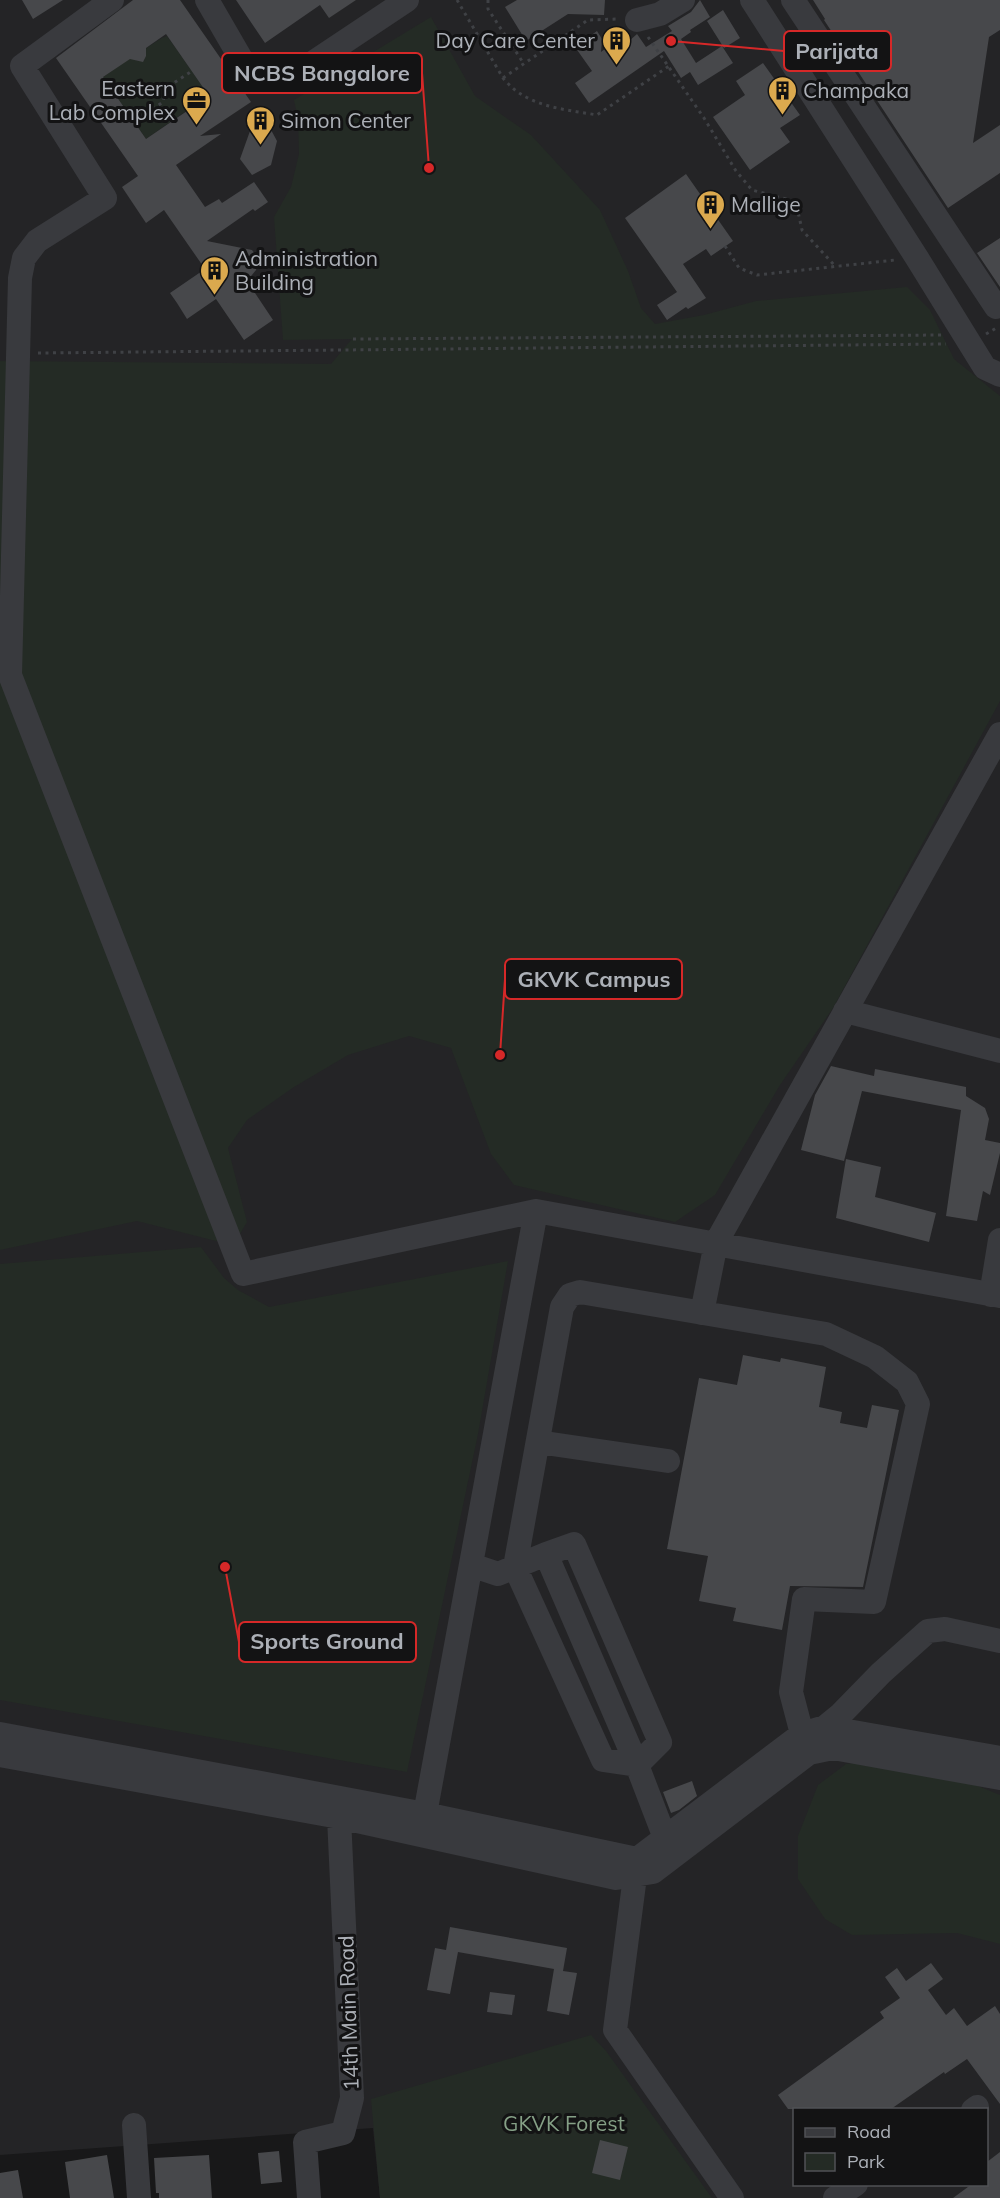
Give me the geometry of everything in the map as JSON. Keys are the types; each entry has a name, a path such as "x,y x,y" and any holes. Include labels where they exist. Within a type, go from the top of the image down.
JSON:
{"street":[{"path":"112,0 22,66 105,198 37,241 24,258 20,278 9,353 10,675 243,1274 536,1210 996,1296 1000,1240"},
{"path":"207,0 251,76 259,81 272,84 293,76 407,0"},
{"path":"637,20 660,15 683,0"},
{"path":"752,0 918,258 960,340 985,368 1000,375"},
{"path":"793,0 998,316"},
{"path":"702,1313 716,1243 1000,734"},
{"path":"845,1011 1000,1052"},
{"path":"425,1814 536,1210"},
{"path":"637,1765 603,1761 514,1567 562,1307 570,1295 580,1292 826,1334 875,1357 907,1382 918,1404 874,1602 804,1599 791,1692 814,1730"},
{"path":"538,1442 668,1461"},
{"path":"471,1565 498,1574 574,1544 660,1742 637,1765"},
{"path":"0,1755 339,1817 616,1878 636,1868 665,1838 814,1730 841,1714 881,1673 928,1631 945,1629 1000,1641"},
{"path":"814,1730 1000,1758"},
{"path":"0,1734 425,1814 653,1872 809,1753 833,1748 1000,1778"},
{"path":"637,1765 665,1838"},
{"name":"14th Main Road","path":"308,2188 305,2142 343,2133 352,2098 339,1817"},
{"path":"636,1868 615,2030 732,2198"},
{"path":"134,2125 139,2198"},
{"path":"835,2198 853,2186"}],"path":[{"path":"457,0 502,78 512,89 542,104 597,115 669,66"},
{"path":"488,0 488,9 524,64"},
{"path":"502,78 588,20 637,20 704,118 736,171 753,190 786,199 794,205 800,216 802,230 835,266"},
{"path":"134,122 163,102 166,88 192,71"},
{"path":"725,246 739,268 757,275 918,258"},
{"path":"9,353 960,340 998,316"},
{"path":"352,339 960,340"}],"shaded area":[{"path":"0,0 1000,0 1000,2198 380,2198 373,2128 0,2155"}],"green space":[{"path":"431,17 475,96 531,135 600,210 628,271 641,308 655,324 704,315 756,301 907,287 930,310 954,359 1000,396 1000,701 833,1008 780,1085 715,1195 675,1222 514,1185 491,1154 451,1048 409,1036 348,1055 294,1087 247,1120 228,1148 247,1222 237,1239 216,1241 137,1221 0,1250 0,361 331,364 352,339 283,340 274,217 291,187 299,154 298,118 294,100"},
{"path":"167,36 209,95 146,139 103,77 133,56 137,61 144,61 146,54 143,50"},
{"path":"201,1247 224,1278 238,1290 269,1307 508,1261 478,1434 407,1772 0,1700 0,1264"},
{"path":"879,1760 946,1773 1000,1795 1000,1944 957,1933 852,1935 825,1919 798,1879 798,1836 818,1785 846,1764"},
{"name":"GKVK Forest","path":"591,2035 606,2051 712,2198 380,2198 371,2099"}],"building":[{"path":"22,0 63,0 33,19"},
{"name":"Eastern Lab Complex","path":"133,0 180,0 251,102 200,136 221,134 176,165 205,207 219,199 222,203 254,182 268,202 255,211 253,209 207,241 252,250 259,259 256,270 247,281 273,320 244,340 216,299 187,319 170,293 205,269 164,210 146,223 122,187 138,176 56,58","holes":["166,34 209,96 146,139 103,77 130,59 143,62 146,48"]},
{"path":"236,0 356,0 329,18 320,5 265,43"},
{"path":"517,0 605,0 604,15 568,14 526,41 505,7"},
{"path":"700,0 710,17 681,39 696,63 722,46 733,63 698,85 690,72 681,78 664,51 589,103 575,83 592,71 575,47 597,31 602,39 601,52 623,35 628,42 637,34 646,47 672,31 668,26 691,12"},
{"path":"813,0 1000,0 1000,30 989,37 973,143 1000,125 1000,173 948,208"},
{"path":"723,10 740,38 724,48 707,21"},
{"name":"Champaka","path":"763,63 800,115 780,128 790,142 750,170 713,117 745,95 736,81"},
{"name":"Simon Center","path":"270,128 277,141 271,165 252,175 240,159 250,131"},
{"name":"Mallige","path":"686,174 733,241 711,256 706,249 683,264 706,298 688,309 686,307 667,320 657,305 677,292 625,218"},
{"path":"1000,238 1000,287 977,253"},
{"path":"831,1066 874,1076 875,1069 966,1087 966,1096 985,1108 989,1119 985,1140 1000,1143 1000,1153 990,1195 983,1191 977,1221 946,1216 961,1110 862,1091 844,1161 801,1150 815,1095"},
{"path":"846,1159 881,1167 875,1197 936,1213 929,1242 836,1218"},
{"path":"743,1355 780,1362 781,1358 826,1367 819,1407 842,1412 840,1423 867,1428 872,1405 899,1410 863,1587 790,1586 782,1630 733,1621 736,1608 699,1601 708,1556 667,1549 699,1378 737,1385"},
{"path":"692,1781 697,1796 679,1810 671,1813 663,1792"},
{"path":"450,1927 567,1948 563,1971 577,1973 569,2015 547,2011 554,1969 458,1952 450,1994 427,1990 435,1948 446,1950"},
{"path":"931,1963 943,1979 928,1990 946,2015 954,2008 967,2026 995,2006 1000,2014 1000,2104 967,2059 892,2108 788,2109 778,2095 884,2018 880,2012 900,1998 885,1977 897,1968 906,1981"},
{"path":"490,1992 515,1995 512,2015 487,2012"},
{"path":"600,2140 628,2147 620,2180 592,2173"},
{"path":"279,2151 282,2182 261,2184 258,2153"},
{"path":"1000,2152 1000,2198 953,2198 969,2186 988,2186 988,2161"},
{"path":"107,2155 114,2198 70,2198 65,2162"},
{"path":"209,2155 212,2198 159,2198 159,2193 156,2193 154,2158"},
{"path":"18,2170 23,2198 0,2198 0,2173"}],"place":[{"name":"Parijata","path":"671,41"},
{"name":"Day Care Center","path":"616,66"},
{"name":"Champaka","path":"782,116"},
{"name":"Eastern Lab Complex","path":"196,126"},
{"name":"Simon Center","path":"260,146"},
{"name":"NCBS Bangalore","path":"429,168"},
{"name":"Mallige","path":"710,230"},
{"name":"Administration Building","path":"214,296"},
{"name":"GKVK Campus","path":"500,1055"},
{"name":"Sports Ground","path":"225,1567"}]}
